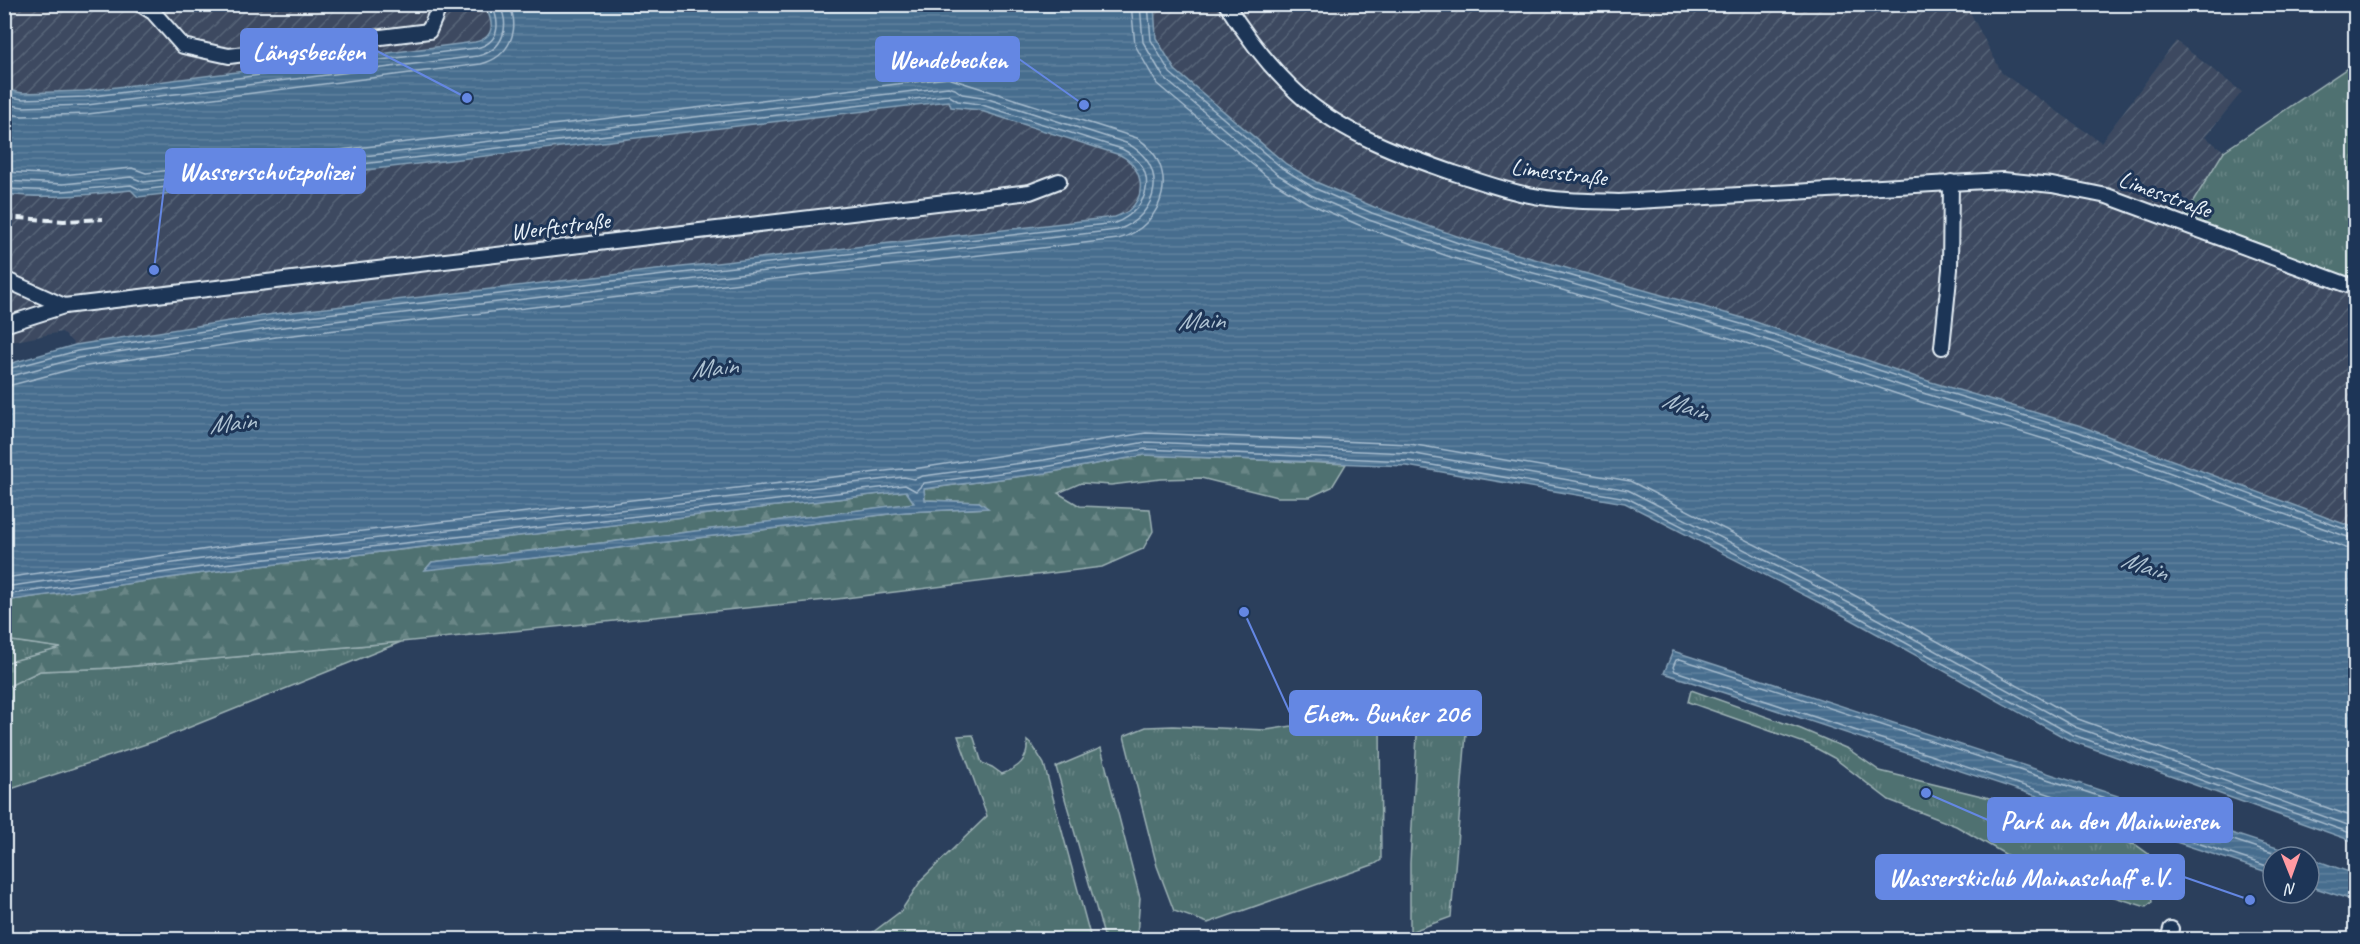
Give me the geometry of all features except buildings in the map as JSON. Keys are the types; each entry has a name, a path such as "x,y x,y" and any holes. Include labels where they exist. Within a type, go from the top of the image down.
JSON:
{"street":[{"path":"140,4 153,12 183,46 229,56 429,31 439,7"},
{"name":"Limesstraße","path":"1226,4 1270,67 1305,100 1336,122 1363,137 1414,159 1497,187 1530,195 1568,200 1619,202 1951,182 2002,180 2052,185 2107,196 2355,288"},
{"name":"Werftstraße","path":"4,325 64,306 1030,192 1059,181"},
{"path":"1941,347 1950,269 1951,182"},
{"path":"4,279 64,306"}],"shaded area":[{"path":"5,5 1969,5 1970,12 2002,73 2101,142 2176,41 2242,92 2205,137 2224,151 2180,223 2355,288 2355,528 2078,425 1931,382 1750,320 1471,241 1374,207 1128,211 1115,217 274,314 75,345 62,332 5,343"}],"green space":[{"path":"2355,63 2355,288 2180,223 2224,151"},
{"path":"1145,455 1346,464 1332,487 1310,497 1277,497 1201,478 1161,479 1111,485 1081,483 1058,493 1080,506 1150,509 1153,531 1143,549 1102,567 837,599 401,642 113,668 40,671 5,688 5,663 61,648 5,640 4,601 225,570 906,491 915,503 432,562 426,569 562,555 905,512 987,508 979,502 925,500 924,489 1046,473"},
{"path":"5,640 64,648 5,663"},
{"path":"401,642 158,740 5,791 4,688 40,671 113,668"},
{"path":"1691,690 1801,729 1848,749 1880,771 1998,800 2057,825 2136,845 2168,868 2171,876 2158,880 2151,895 2152,902 2146,907 2038,873 1956,826 1889,800 1834,758 1810,745 1688,702"},
{"path":"1380,717 1381,860 1208,923 1174,911 1157,866 1124,736 1146,727 1266,730 1338,719"},
{"path":"1418,717 1467,722 1451,917 1410,932 1410,863"},
{"path":"973,735 982,763 1002,774 1021,762 1026,753 1027,741 1033,746 1044,764 1091,939 864,939 901,911 922,879 987,816 958,736"},
{"path":"1101,748 1140,898 1137,935 1130,939 1105,939 1056,767"}],"water":[{"name":"Main","path":"484,5 1154,5 1156,38 1175,70 1286,164 1316,182 1374,207 1471,241 1750,320 1931,382 2078,425 2355,528 2355,842 2069,740 1843,615 1625,503 1407,466 1145,455 1046,473 924,489 925,500 979,502 988,508 905,512 425,570 432,562 914,503 906,491 225,570 5,601 5,365 75,345 274,314 1115,217 1128,211 1139,196 1140,180 1137,173 1133,166 1120,155 978,110 951,107 949,101 138,197 131,190 52,196 5,194 5,90 23,93 85,91 475,42 482,40 490,32 491,22"},
{"path":"1673,651 2268,845 2261,845 2261,870 1664,673"},
{"path":"2321,862 2355,874 2355,899 2321,890"}],"railway":[{"path":"4,217 64,221 103,219"}],"place":[{"name":"Längsbecken","path":"467,98"},
{"name":"Wendebecken","path":"1084,105"},
{"name":"Wasserschutzpolizei","path":"154,270"},
{"name":"Ehem. Bunker 206","path":"1244,612"},
{"name":"Park an den Mainwiesen","path":"1926,793"},
{"name":"Wasserskiclub Mainaschaff e.V.","path":"2250,900"}]}
